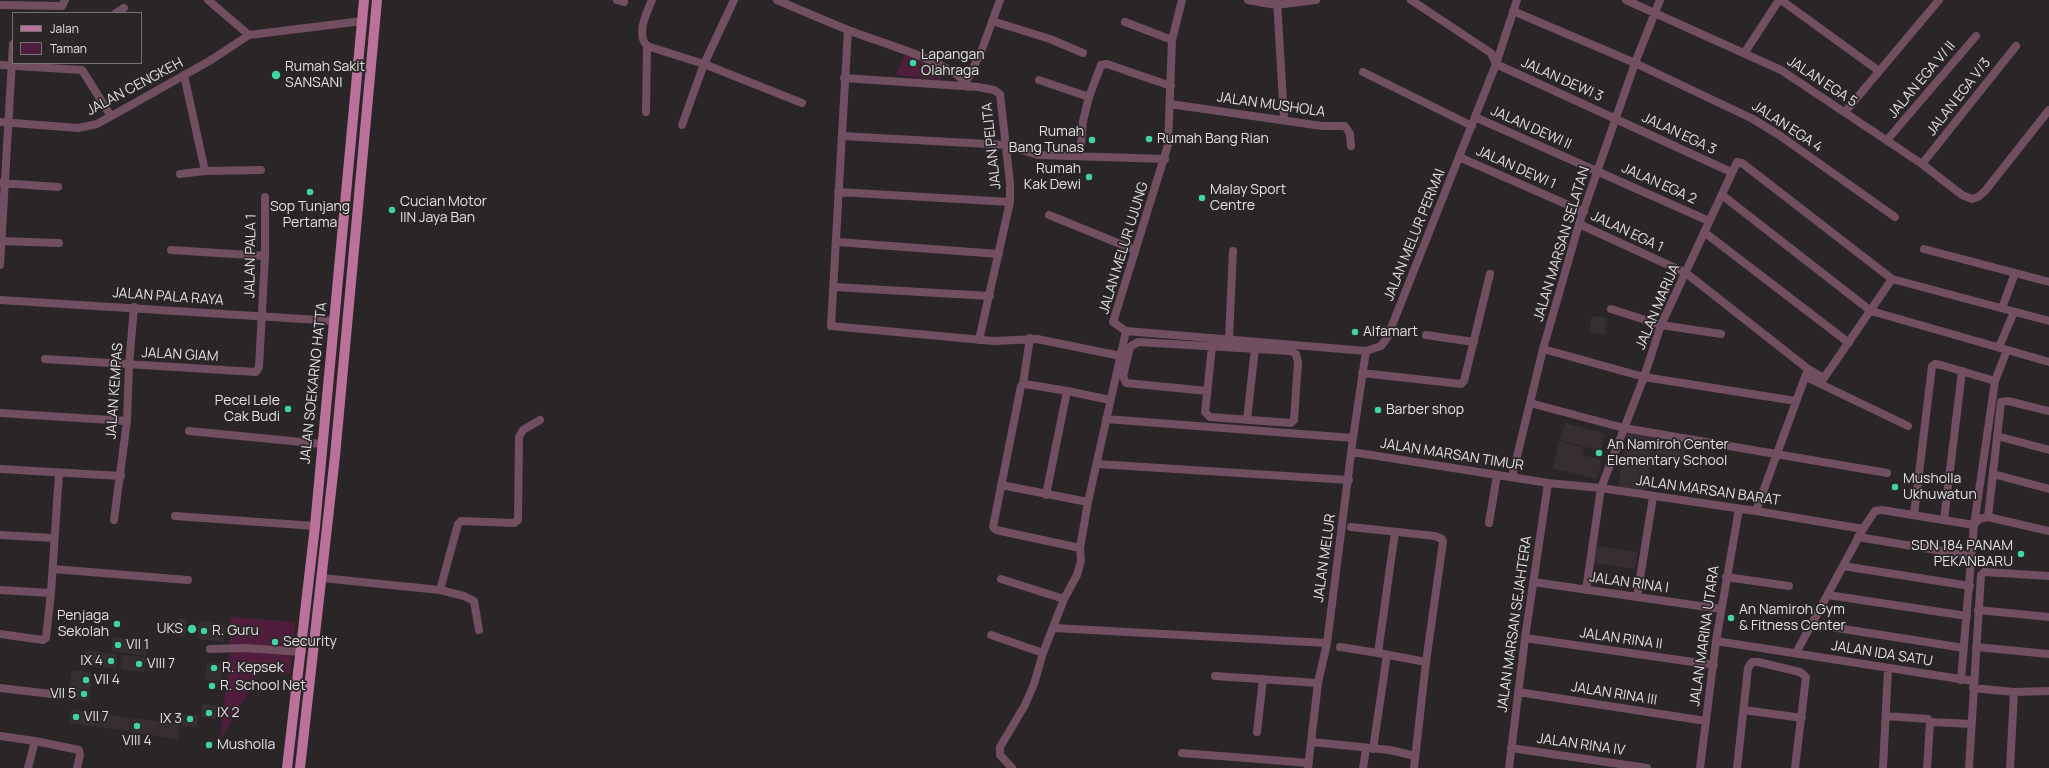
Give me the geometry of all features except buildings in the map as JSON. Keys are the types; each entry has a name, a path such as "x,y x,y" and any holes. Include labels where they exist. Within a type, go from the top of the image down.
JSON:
{"main road":[{"name":"JALAN SOEKARNO HATTA","path":"287,768 302,652 315,526 364,0"},
{"name":"JALAN SOEKARNO HATTA","path":"300,768 335,456 377,0"},
{"path":"356,80 370,81"},
{"path":"295,708 307,708"}],"street":[{"path":"0,6 14,10 62,6 65,0"},
{"path":"208,0 249,35 362,21"},
{"path":"652,0 642,30 642,41 647,46 704,64 802,102"},
{"path":"682,125 704,64 734,0"},
{"path":"776,0 848,30 934,62 960,76 967,84"},
{"path":"967,84 1000,0"},
{"name":"JALAN MELUR UJUNG","path":"1182,0 1172,40 1169,134 1165,159 1113,320 1114,324 1126,331 1212,342 1229,339 1366,351"},
{"path":"1248,0 1277,3 1316,0"},
{"path":"1411,0 1490,53 1496,64"},
{"name":"JALAN MELUR PERMAI","path":"1366,351 1381,346 1387,338 1476,117 1496,64 1516,0"},
{"name":"JALAN EGA 5","path":"1626,0 1745,52 1792,76 1922,164 1962,195 1972,199 1978,197 2049,110"},
{"name":"JALAN MARSAN SELATAN","path":"1512,477 1544,349 1579,224 1635,63 1660,0"},
{"path":"1745,52 1780,0 1879,71"},
{"path":"1845,112 1939,0"},
{"path":"1277,3 1284,119"},
{"path":"118,12 124,8"},
{"name":"JALAN EGA 4","path":"1513,11 1635,63 1767,126 1895,217"},
{"path":"992,21 1050,39 1082,53"},
{"path":"1125,22 1172,40"},
{"path":"848,30 838,192 837,242 831,324 833,328 994,341 1030,338 1121,356"},
{"name":"JALAN CENGKEH","path":"0,122 78,128 88,127 184,76 249,35"},
{"name":"JALAN EGA V/ II","path":"1887,140 1976,36"},
{"path":"646,112 647,46"},
{"name":"JALAN EGA V/3","path":"1922,164 2016,46"},
{"path":"1080,156 1083,121 1089,97 1100,67 1104,64 1171,86"},
{"name":"JALAN DEWI 3","path":"1496,64 1616,119"},
{"path":"0,65 63,65 78,69 85,73 111,116"},
{"path":"0,265 2,183 9,123 12,66"},
{"path":"1363,72 1472,126"},
{"path":"184,76 205,171"},
{"path":"844,78 967,84"},
{"path":"1039,80 1089,97"},
{"name":"JALAN PELITA","path":"967,84 991,89 1000,94 1006,145 1010,202 979,340"},
{"name":"JALAN MUSHOLA","path":"1170,104 1284,119 1322,126 1345,126 1350,134 1351,146"},
{"name":"JALAN DEWI II","path":"1476,117 1598,172"},
{"name":"JALAN EGA 3","path":"1616,119 1731,172"},
{"path":"842,136 1006,145 1038,155 1165,159"},
{"name":"JALAN DEWI 1","path":"1459,157 1584,212"},
{"name":"JALAN MARIJA","path":"1586,590 1601,488 1644,377 1662,325 1735,164 1739,162 1892,279"},
{"path":"180,174 205,171 260,170"},
{"name":"JALAN EGA 2","path":"1598,172 1709,220"},
{"path":"2,183 58,187"},
{"path":"838,192 1010,202"},
{"path":"1722,195 1871,311 2049,362"},
{"name":"JALAN PALA 1","path":"263,316 266,197"},
{"path":"1049,215 1135,250"},
{"name":"JALAN EGA 1","path":"1579,224 1686,274 1808,369 1824,378 1849,343"},
{"path":"1704,232 1849,343 1892,279 2049,321"},
{"path":"1,241 60,243"},
{"path":"837,242 999,254"},
{"path":"1924,249 2049,282"},
{"path":"171,250 265,256"},
{"path":"1229,339 1233,251"},
{"path":"2002,308 2015,273"},
{"path":"1362,373 1459,385 1464,382 1490,274"},
{"path":"834,287 990,296"},
{"name":"JALAN PALA RAYA","path":"0,300 134,307 334,321"},
{"name":"JALAN KEMPAS","path":"114,520 121,476 127,421 129,365 134,307"},
{"path":"1611,308 1662,325 1721,334"},
{"path":"1999,348 2014,312"},
{"name":"JALAN GIAM","path":"45,359 256,372 259,367 263,316"},
{"path":"1012,768 1000,755 1000,747 1034,684 1043,653 1064,600 1080,566 1080,548 1088,502 1126,331"},
{"path":"1426,335 1474,342"},
{"path":"1030,338 1023,384 1021,386 993,527 996,530 1080,548"},
{"path":"1208,391 1126,383 1123,378 1130,347 1134,343 1212,342 1290,351 1298,357 1294,420 1291,423 1210,418 1206,412 1208,391 1212,342"},
{"path":"1247,420 1255,348"},
{"path":"1544,349 1644,377 1796,401"},
{"path":"1961,680 1968,616 1974,525 1995,381 2007,350"},
{"name":"JALAN MELUR","path":"1309,765 1318,684 1327,643 1349,480 1353,438 1366,351"},
{"path":"1914,515 1930,369 1935,364 1995,381"},
{"path":"1756,511 1808,369"},
{"path":"1944,520 1962,371"},
{"path":"1806,377 1908,426"},
{"path":"1023,384 1110,400"},
{"path":"1046,495 1067,391"},
{"path":"1988,517 1999,405 2002,401 2049,411"},
{"path":"1530,403 1624,428 1887,473"},
{"path":"0,413 127,421"},
{"path":"1106,418 1353,438"},
{"path":"440,590 458,524 461,521 514,523 518,520 519,437 523,430 540,420"},
{"path":"189,431 322,444"},
{"path":"1997,436 2049,450"},
{"name":"JALAN MARSAN TIMUR","path":"1352,452 1548,483"},
{"path":"1097,464 1349,480"},
{"path":"0,469 121,476"},
{"path":"0,634 45,639 51,593 59,473"},
{"path":"1993,474 2049,489"},
{"path":"1489,523 1497,475"},
{"name":"JALAN MARSAN BARAT","path":"1548,483 1601,488 1756,511 1863,529"},
{"name":"JALAN MARSAN SEJAHTERA","path":"1509,768 1525,638 1548,483"},
{"path":"1001,485 1088,502"},
{"path":"1637,597 1653,496"},
{"name":"JALAN MARINA UTARA","path":"1700,768 1716,641 1739,509"},
{"path":"1796,653 1873,513 1878,510 1974,525"},
{"path":"175,516 315,526"},
{"path":"1974,525 1979,519 1988,517 2049,531"},
{"path":"1350,526 1435,536 1442,539 1444,542 1426,662 1414,768"},
{"path":"1378,653 1395,532"},
{"path":"0,535 54,538"},
{"path":"1858,538 1972,556"},
{"path":"1843,566 1970,586"},
{"path":"53,569 188,580"},
{"path":"1969,768 1973,684 1982,573 2049,576"},
{"path":"322,578 440,590 464,596 474,601 479,630"},
{"path":"1726,578 1789,586"},
{"path":"1001,579 1064,600"},
{"name":"JALAN RINA I","path":"1533,582 1722,609"},
{"path":"0,590 51,593"},
{"path":"1828,594 1968,616"},
{"path":"1978,610 2049,617"},
{"path":"1812,624 1964,648"},
{"path":"1054,628 1327,643"},
{"path":"991,635 1043,653"},
{"name":"JALAN RINA II","path":"1525,638 1714,665"},
{"name":"JALAN IDA SATU","path":"1716,641 1961,680 1973,684 2014,692 2049,691"},
{"path":"1340,647 1426,662"},
{"path":"1976,647 2049,654"},
{"path":"210,649 245,648 302,652"},
{"path":"1363,768 1370,749 1387,655"},
{"path":"1736,768 1748,668 1752,662 1758,662 1805,674 1807,681 1795,768"},
{"path":"1883,768 1888,669"},
{"path":"1215,676 1318,684"},
{"path":"1257,732 1263,679"},
{"path":"0,688 60,695"},
{"name":"JALAN RINA III","path":"1518,692 1706,721"},
{"path":"2010,768 2014,692"},
{"path":"1744,710 1802,718"},
{"path":"1886,716 1924,718 1930,722 1971,724"},
{"path":"1927,768 1930,722"},
{"path":"0,736 79,750 80,755 77,768"},
{"path":"28,768 35,741"},
{"path":"1312,742 1390,750 1416,756"},
{"name":"JALAN RINA IV","path":"1511,748 1647,768"},
{"path":"1182,753 1309,765"}],"shaded area":[{"path":"1592,316 1607,318 1604,335 1589,332"},
{"path":"1565,423 1605,434 1601,451 1560,440"},
{"path":"1628,432 1687,443 1683,463 1652,457 1645,491 1618,486"},
{"path":"1559,441 1584,448 1582,455 1602,460 1597,479 1553,468"},
{"path":"1596,546 1638,552 1635,569 1593,563"},
{"path":"179,618 187,619 185,637 176,636"},
{"path":"199,621 225,624 224,642 197,639"},
{"path":"113,637 148,641 146,656 111,651"},
{"path":"85,650 117,654 116,669 83,664"},
{"path":"123,655 146,658 144,672 121,669"},
{"path":"207,662 223,664 221,682 205,680"},
{"path":"72,670 92,673 89,702 67,699"},
{"name":"IX 2","path":"202,704 218,706 216,719 201,717"},
{"path":"71,709 131,718 129,731 69,723"},
{"name":"IX 3","path":"183,714 198,715 197,727 182,726"},
{"path":"132,718 180,724 178,739 130,732"}],"green space":[{"name":"Lapangan Olahraga","path":"905,55 945,70 940,80 896,75"},
{"path":"231,617 295,622 293,650 229,648"},
{"path":"240,649 292,654 290,674 260,672 220,740 230,653"}],"place":[{"name":"Lapangan Olahraga","path":"913,63"},
{"name":"Rumah Sakit SANSANI","path":"276,75"},
{"name":"Rumah Bang Rian","path":"1149,139"},
{"name":"Rumah Bang Tunas","path":"1092,140"},
{"name":"Rumah Kak Dewi","path":"1089,177"},
{"name":"Sop Tunjang Pertama","path":"310,192"},
{"name":"Malay Sport Centre","path":"1202,198"},
{"name":"Cucian Motor IIN Jaya Ban","path":"392,210"},
{"name":"Alfamart","path":"1355,332"},
{"name":"Pecel Lele Cak Budi","path":"288,409"},
{"name":"Barber shop","path":"1378,410"},
{"name":"An Namiroh Center Elementary School","path":"1599,453"},
{"name":"Musholla Ukhuwatun","path":"1895,487"},
{"name":"SDN 184 PANAM PEKANBARU","path":"2021,554"},
{"name":"An Namiroh Gym & Fitness Center","path":"1731,618"},
{"name":"Penjaga Sekolah","path":"117,624"},
{"name":"UKS","path":"192,629"},
{"name":"R. Guru","path":"204,631"},
{"name":"Security","path":"275,642"},
{"name":"VII 1","path":"118,645"},
{"name":"IX 4","path":"111,661"},
{"name":"VIII 7","path":"139,664"},
{"name":"R. Kepsek","path":"214,668"},
{"name":"VII 4","path":"86,680"},
{"name":"R. School Net","path":"212,686"},
{"name":"VII 5","path":"84,694"},
{"name":"IX 2","path":"209,713"},
{"name":"VII 7","path":"76,717"},
{"name":"IX 3","path":"190,719"},
{"name":"VIII 4","path":"137,726"},
{"name":"Musholla","path":"209,745"}]}
